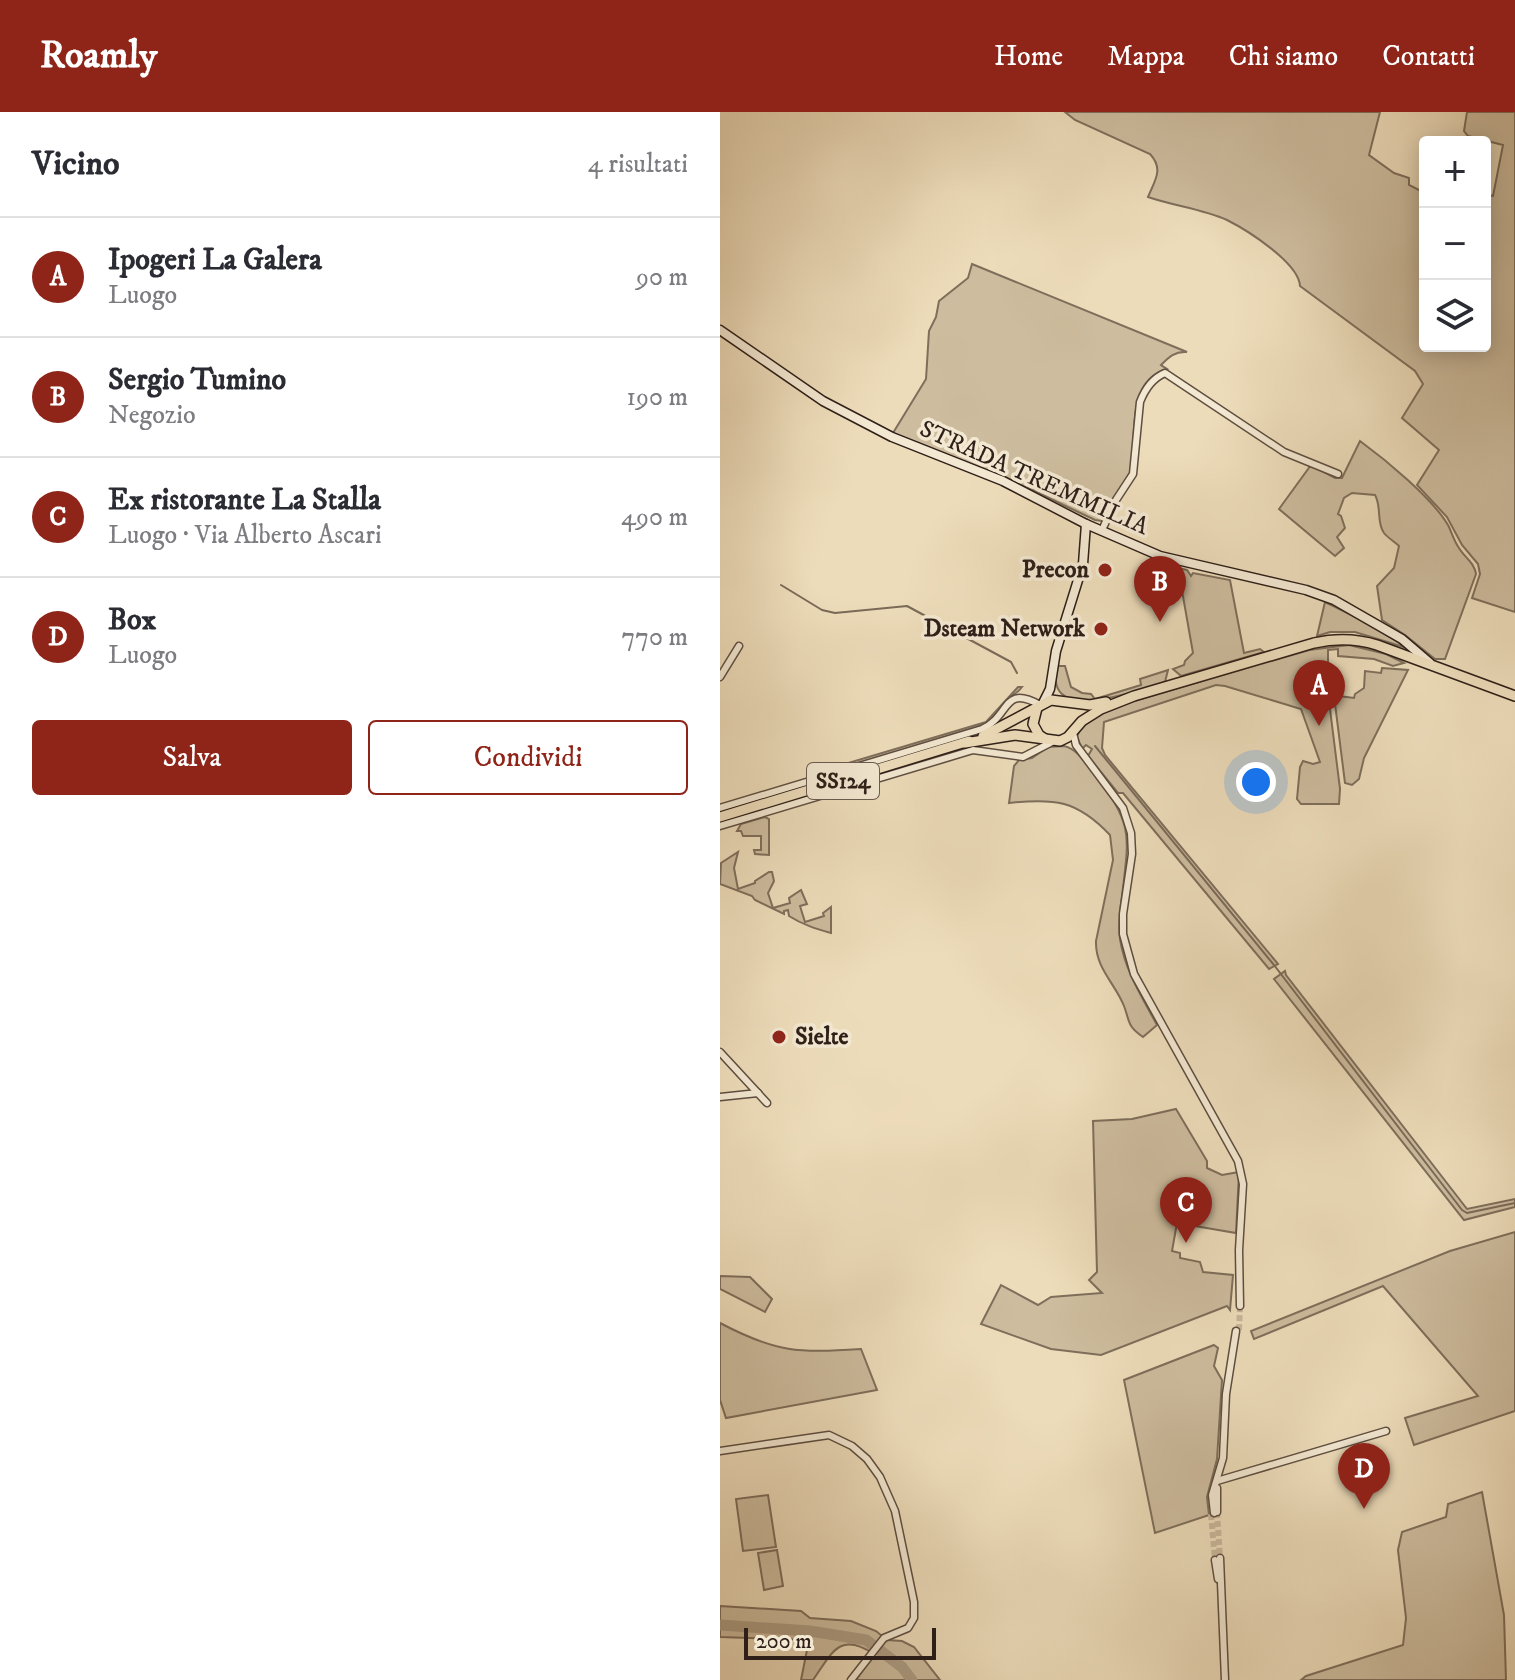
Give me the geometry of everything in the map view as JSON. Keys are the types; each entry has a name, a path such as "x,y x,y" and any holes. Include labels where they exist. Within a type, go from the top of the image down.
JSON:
{"main road":[{"name":"STRADA TREMMILIA","path":"720,330 823,401 869,426 1003,481 1086,524 1160,556 1306,590 1334,600 1402,639 1433,666"},
{"path":"1036,734 1033,718 1051,680 1056,651 1083,564 1086,524"},
{"path":"965,743 1008,725 1040,705 1062,701 1090,705 1134,696 1337,638 1367,641 1515,696"},
{"path":"1051,680 1062,701 1074,714 1073,730"},
{"path":"965,743 1008,735 1036,734 1054,741 1095,712 1134,696"},
{"name":"SS124","path":"720,817 965,743"}],"street":[{"path":"1102,530 1133,474 1143,393 1165,373 1284,452 1338,474"},
{"path":"720,677 739,646"},
{"path":"720,808 982,729 992,724 1015,697 1027,697 1040,705"},
{"path":"1073,730 1076,745 1123,808 1131,833 1132,854 1123,934 1134,974 1243,1174 1238,1307"},
{"path":"1034,753 1036,734"},
{"path":"720,826 973,750 1023,757 1054,741 1076,745"},
{"path":"720,1052 767,1103"},
{"path":"720,1097 758,1093"},
{"path":"1216,1513 1214,1495 1223,1458 1228,1383 1236,1360 1237,1331"},
{"path":"1217,1481 1386,1431"},
{"path":"720,1451 829,1435 852,1446 867,1459 880,1477 895,1511 914,1602 912,1624 902,1632 884,1638 851,1680"},
{"path":"1219,1558 1225,1680"}],"shaded area":[{"path":"1065,112 1380,112 1369,155 1394,173 1409,178 1409,185 1419,190 1419,352 1491,352 1491,196 1503,145 1491,142 1491,136 1468,136 1464,131 1467,112 1515,112 1515,612 1472,598 1480,574 1478,564 1462,545 1447,517 1417,485 1439,450 1402,418 1423,384 1415,371 1300,286 1291,267 1247,231 1218,216 1148,197 1157,170 1150,154 1075,120"},
{"path":"972,264 1187,352 1170,357 1161,365 1167,369 1154,375 1145,385 1136,410 1131,472 1102,521 893,433 926,379 929,331 939,301 968,278"},
{"path":"1360,441 1395,469 1441,514 1457,545 1475,570 1445,659 1435,659 1382,620 1377,586 1394,568 1399,546 1382,529 1375,495 1352,493 1344,498 1338,514 1345,528 1337,537 1344,548 1335,556 1279,509 1311,465 1335,478 1342,478"},
{"path":"1178,568 1187,570 1191,576 1193,573 1230,580 1244,653 1260,649 1264,652 1181,676 1173,669 1184,665 1193,653"},
{"path":"1325,602 1366,622 1407,648 1355,632 1330,632 1317,636"},
{"path":"1349,645 1386,654 1404,663 1393,666 1374,659 1338,656 1338,649 1328,650 1328,693 1340,789 1339,804 1301,804 1297,799 1303,761 1313,764 1320,762 1301,709 1216,685 1104,722 1102,748 1105,755 1278,964 1269,969 1123,793 1118,793 1088,756 1092,749 1086,745 1082,749 1077,736 1084,722 1103,710 1309,650"},
{"path":"1057,666 1065,666 1071,687 1091,694 1095,699 1141,685 1140,679 1168,670 1165,682 1115,697 1095,700 1078,700 1064,696 1056,685"},
{"path":"1382,668 1408,670 1364,758 1359,779 1352,785 1345,783 1333,688 1338,689 1339,696 1354,698 1364,688 1365,671 1381,673"},
{"path":"1018,687 1022,687 990,720 981,726 811,778 808,775 986,722"},
{"path":"1064,746 1085,762 1108,792 1123,819 1127,845 1120,939 1130,973 1157,1025 1143,1037 1130,1023 1097,951 1096,941 1113,860 1110,835 1087,815 1064,804 1039,801 1009,803 1014,766 1019,760 1032,758 1048,747"},
{"path":"765,817 769,819 769,855 755,854 754,850 761,850 761,836 743,836 741,831 737,831 741,824"},
{"path":"738,852 734,868 738,889 772,872 774,881 768,893 773,908 790,903 789,898 801,890 807,904 800,906 805,922 824,916 823,913 831,907 831,933 794,919 789,916 788,910 784,914 755,900 752,896 720,884 721,863"},
{"path":"1285,971 1467,1209 1515,1199 1515,1207 1464,1220 1274,979"},
{"path":"1176,1109 1207,1161 1207,1168 1222,1175 1239,1172 1236,1233 1177,1223 1172,1251 1180,1253 1180,1258 1200,1262 1203,1272 1233,1275 1230,1310 1227,1306 1101,1355 1051,1349 981,1324 1001,1285 1038,1305 1051,1297 1102,1293 1089,1280 1097,1272 1093,1121 1132,1119"},
{"path":"1515,1232 1515,1411 1414,1445 1405,1418 1478,1396 1383,1286 1254,1339 1251,1331 1450,1251"},
{"path":"720,1276 750,1277 772,1299 765,1312 720,1289"},
{"path":"720,1323 757,1340 788,1349 861,1349 877,1390 726,1418 720,1400"},
{"path":"1214,1345 1218,1348 1214,1366 1222,1380 1217,1459 1207,1497 1209,1515 1155,1533 1124,1380"},
{"path":"1482,1492 1504,1615 1506,1680 1301,1680 1403,1645 1406,1618 1398,1550 1402,1532 1446,1517 1448,1504"},
{"path":"768,1495 776,1547 743,1551 736,1499"},
{"path":"777,1550 783,1586 764,1590 758,1553"},
{"path":"720,1606 801,1611 810,1618 851,1621 876,1631 887,1640 902,1641 914,1647 940,1680 856,1680 874,1654 862,1647 844,1645 831,1654 813,1680 801,1680 809,1640 720,1637"}],"waterway":[{"path":"781,585 822,610 835,613 907,606 1011,662 1017,673"},
{"path":"1095,746 1274,965 1462,1210 1467,1213 1515,1203"},
{"path":"720,1625 810,1631 866,1640 902,1667 912,1680"}],"tunnel":[{"path":"1239,1330 1240,1306"},
{"path":"1217,1512 1220,1558"},
{"path":"1211,1514 1215,1560"}],"place":[{"name":"Precon","path":"1105,570"},
{"name":"Sergio Tumino","path":"1160,622"},
{"name":"Dsteam Network","path":"1101,629"},
{"name":"Ipogeri La Galera","path":"1319,726"},
{"name":"Sielte","path":"779,1037"},
{"name":"Ex ristorante La Stalla","path":"1186,1243"},
{"name":"Box","path":"1364,1509"}]}
